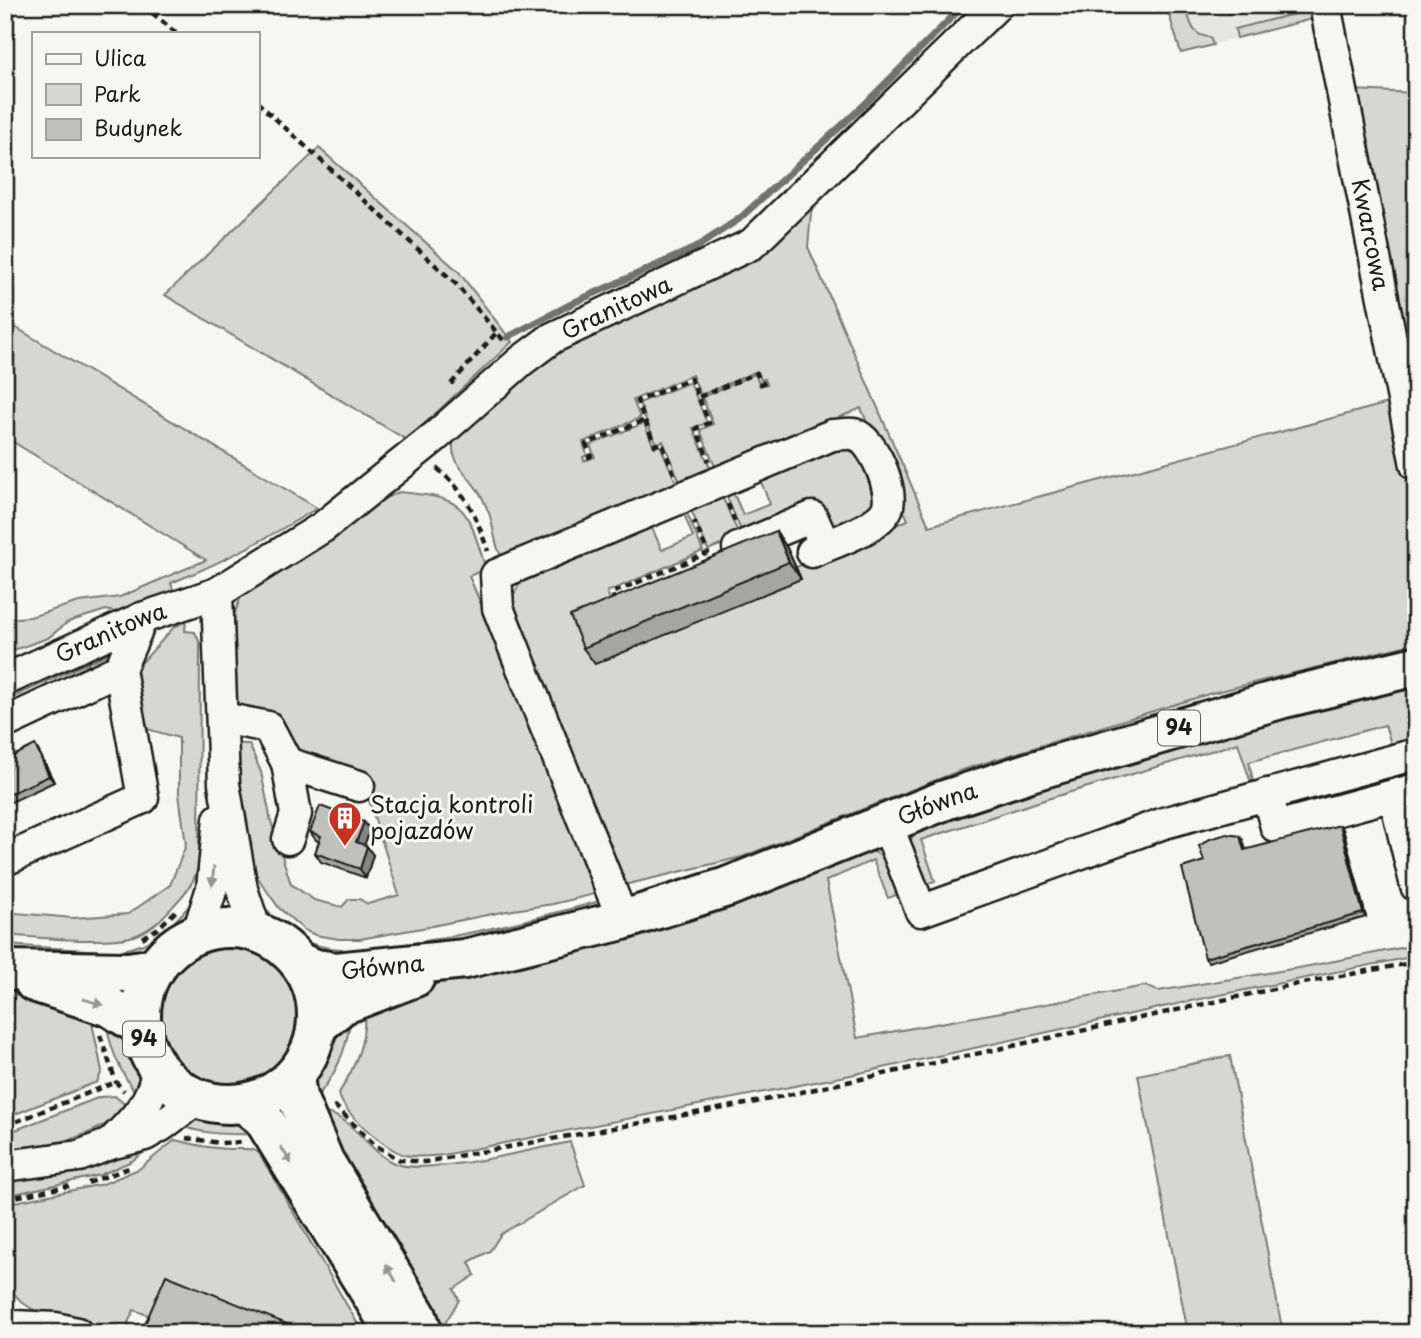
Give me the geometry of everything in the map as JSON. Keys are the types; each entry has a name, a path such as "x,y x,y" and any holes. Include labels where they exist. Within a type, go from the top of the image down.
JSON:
{"main road":[{"name":"Główna","path":"318,1025 342,1005 465,959 624,920 727,887 945,800 1073,758 1283,698 1416,666"},
{"name":"94","path":"5,970 128,972 144,954 168,952 189,920 219,928 256,932 273,939 288,950 300,963 315,993 318,1025 309,1055 294,1077 278,1089 244,1103 223,1104 198,1098 177,1087 157,1068 145,1043 142,1027 144,954"},
{"name":"Główna","path":"300,963 336,972 465,959"},
{"name":"94","path":"5,970 110,1007 142,1027"},
{"path":"294,1077 297,1097 324,1161 417,1316 423,1333"},
{"path":"244,1103 263,1118 395,1333"}],"street":[{"name":"Granitowa","path":"5,680 142,618 217,593 323,527 418,451 521,360 552,338 752,244 997,5"},
{"name":"Kwarcowa","path":"1325,5 1416,465"},
{"path":"624,920 498,608 496,575 832,435 854,434 870,444 889,489 887,509 876,523 818,549 812,517 712,559"},
{"path":"189,920 212,888 224,784 217,593"},
{"path":"5,860 143,798 120,669 142,618"},
{"path":"5,723 120,669"},
{"path":"223,718 268,727 287,763 296,814 288,839"},
{"path":"886,822 921,911 1164,823 1416,754"},
{"path":"287,763 359,786"},
{"path":"224,784 242,889 256,932"},
{"path":"1266,794 1276,827 1405,792 1416,886"},
{"path":"110,1143 142,1109 153,1090 157,1068"},
{"path":"5,1166 79,1156 110,1143 145,1135 162,1126 198,1098"},
{"path":"12,1322 77,1333"}],"path":[{"path":"143,5 175,32"},
{"path":"259,104 454,283 521,360"},
{"path":"699,397 757,373 761,384 765,382"},
{"path":"587,458 592,456 586,444 645,420"},
{"path":"418,451 449,479 474,509 496,575"},
{"path":"144,954 142,938 157,929 189,920"},
{"path":"328,1099 375,1145 400,1160 425,1162 751,1102 1287,986 1416,962"},
{"path":"5,1126 116,1082 101,1044 98,1025"},
{"path":"189,1139 220,1143 249,1142"}],"shaded area":[{"path":"1166,5 1291,5 1294,14 1235,29 1237,38 1181,53"}],"green space":[{"path":"1166,5 1185,5 1195,31 1210,37 1213,45 1181,53"},
{"path":"1291,5 1317,5 1320,17 1237,38 1235,29 1294,14"},
{"path":"1352,90 1416,93 1416,416"},
{"path":"319,148 458,271 512,342 407,440 165,295"},
{"path":"836,179 811,213 808,247 929,526 1396,401 1416,506 1416,643 1212,693 959,771 742,857 624,885 510,601 520,583 651,526 662,550 693,537 684,514 687,513 703,551 607,592 615,612 800,579 796,567 908,520 861,408 716,469 700,430 713,424 702,397 755,374 760,386 767,384 765,379 761,380 757,371 701,395 692,375 633,400 640,418 583,442 587,455 583,457 584,461 595,457 590,445 644,423 654,447 660,445 678,487 504,560 486,505 455,458 453,443 456,434 542,358"},
{"path":"5,321 317,508 246,548 171,583 174,592 123,614 106,610 68,622 48,638 8,652 5,619 30,617 79,602 120,597 206,560 5,437"},
{"path":"690,382 707,423 693,428 712,472 681,485 663,441 656,444 639,403"},
{"path":"843,447 858,452 879,490 870,514 825,533 745,540 726,495 733,492 743,515 770,504 760,479"},
{"path":"399,492 422,494 452,502 468,519 486,569 469,576 601,886 599,893 553,904 360,939 339,939 315,935 304,930 279,908 255,874 249,872 240,803 237,744 249,744 261,772 271,821 291,884 314,900 342,907 349,899 359,899 368,904 399,895 359,769 323,766 294,754 236,712 230,627 241,596 383,499"},
{"path":"722,496 740,537 708,550 691,510"},
{"path":"186,621 185,631 195,632 200,643 199,862 191,884 155,924 127,938 74,940 5,935 5,912 73,918 128,914 170,885 186,845 179,794 179,738 147,729 138,715 134,671 174,627"},
{"path":"107,647 107,654 5,701 5,687"},
{"path":"1416,683 1416,739 1391,744 1385,725 1249,762 1251,783 1238,743 1047,799 921,840 935,881 921,886 910,842 916,828 1169,746"},
{"path":"864,848 885,859 902,893 888,898 873,860 826,881 857,1038 1145,986 1158,991 1416,945 1416,956 1200,999 846,1076 443,1155 414,1156 397,1151 366,1129 342,1101 339,1093 362,1041 364,1007"},
{"path":"253,890 270,914 290,932 313,944 342,949 344,967 303,953 267,926"},
{"path":"604,900 602,909 359,965 358,950 482,930"},
{"path":"191,904 189,924 153,953 115,968 122,950 153,939"},
{"path":"228,939 257,945 281,962 298,986 304,1015 298,1044 281,1068 257,1085 228,1091 199,1085 175,1068 158,1044 152,1015 158,986 175,962 199,945"},
{"path":"5,945 102,951 104,954 5,955"},
{"path":"5,985 35,992 91,1018 102,1071 97,1082 5,1118"},
{"path":"351,1013 347,1039 339,1063 310,1105 309,1074 328,1032"},
{"path":"106,1019 125,1035 137,1051 141,1070 137,1095 116,1059"},
{"path":"1230,1056 1283,1333 1188,1333 1138,1075"},
{"path":"115,1096 128,1107 87,1134 41,1145 8,1150 5,1147 5,1134 100,1097"},
{"path":"201,1111 239,1114 254,1134 214,1133 175,1124"},
{"path":"325,1113 352,1127 385,1158 409,1166 454,1164 570,1142 585,1185 501,1234 490,1251 469,1262 475,1275 454,1289 459,1300 439,1333 320,1114"},
{"path":"165,1137 132,1161 100,1175 5,1196 5,1178"},
{"path":"175,1140 214,1148 249,1149 259,1153 363,1333 301,1333 153,1317 134,1310 127,1325 117,1331 49,1316 20,1300 10,1287 5,1270 5,1204 103,1184 139,1169"}],"building":[{"path":"776,531 789,562 583,648 570,616"},
{"path":"35,745 49,776 5,796 5,760"},
{"name":"Stacja kontroli pojazdów","path":"320,806 364,822 356,842 367,846 360,869 315,853 321,836 310,832"},
{"path":"1340,825 1363,913 1205,958 1182,868 1204,861 1199,846 1210,839 1227,834 1240,836 1244,850"},
{"path":"166,1275 299,1329 297,1333 167,1333 145,1324"}],"waterway":[{"path":"508,337 575,302 695,248 739,219 863,106 964,5"}],"place":[{"name":"Stacja kontroli pojazdów","path":"345,848"}]}
